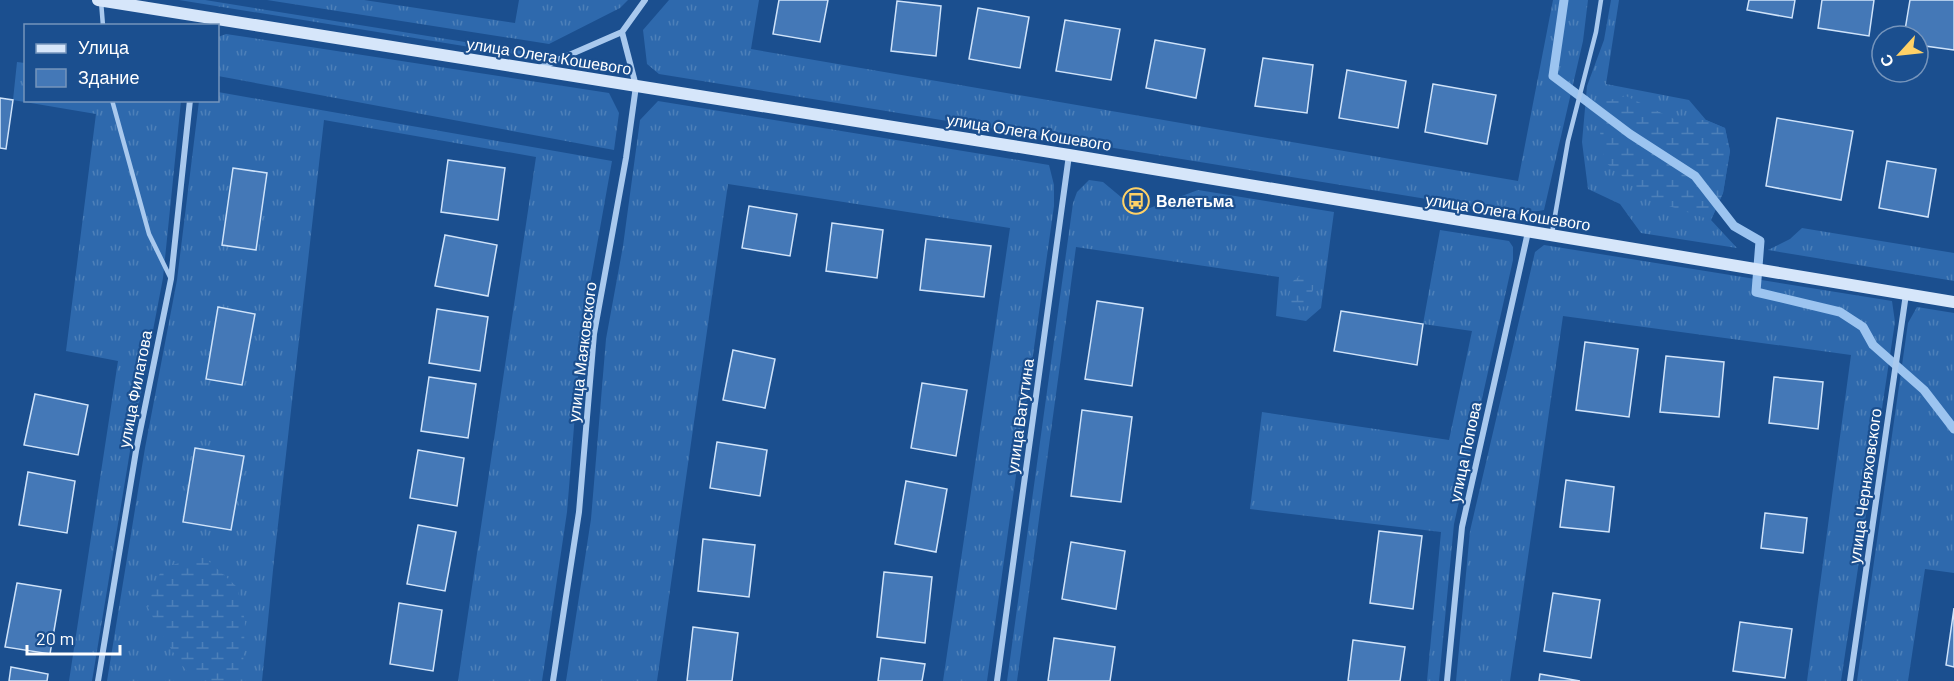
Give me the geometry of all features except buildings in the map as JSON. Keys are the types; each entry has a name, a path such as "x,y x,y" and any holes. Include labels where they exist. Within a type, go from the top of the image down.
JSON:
{"street":[{"name":"улица Олега Кошевого","path":"100,0 200,21 534,70 1069,155 1954,302"},
{"path":"534,70 622,32 645,0"},
{"name":"улица Маяковского","path":"553,681 579,512 594,334 626,158 636,86 622,32"},
{"name":"улица Филатова","path":"98,681 136,451 171,279 190,102"},
{"name":"улица Ватутина","path":"998,681 1069,155"},
{"name":"улица Попова","path":"1447,681 1462,527 1528,232"},
{"name":"улица Черняховского","path":"1850,681 1906,294"}],"lane":[{"path":"100,0 103,24"},
{"path":"1551,236 1568,141 1596,32 1601,0"},
{"path":"113,102 149,234 171,279"}],"green space":[{"path":"179,0 205,0 540,54 532,57"},
{"path":"267,0 364,0 515,23 519,0 628,0 620,8 549,44"},
{"path":"669,0 759,0 751,49 1518,181 1553,0 1588,0 1583,41 1544,210 1519,214 659,74 647,64 643,30"},
{"path":"1611,0 1619,0 1606,84 1689,100 1706,120 1725,128 1730,151 1723,193 1711,220 1737,248 1641,233 1620,204 1588,189 1582,142 1587,86 1604,40"},
{"path":"226,34 609,93 619,113 614,150 219,76 219,37"},
{"path":"17,62 24,63 24,102 13,100"},
{"path":"219,92 612,161 582,329 567,512 542,681 458,681 536,157 324,120 262,681 107,681 145,448 177,280 199,102 219,102"},
{"path":"1626,96 1676,120 1706,120 1725,128 1730,151 1723,193 1711,220 1651,200 1605,162 1598,120 1605,101"},
{"path":"658,101 1049,165 1054,185 1054,206 987,681 943,681 1010,228 728,184 657,681 566,681 591,519 606,339 623,246 640,120"},
{"path":"25,102 181,102 163,278 130,451 92,681 69,681 118,361 66,351 96,114"},
{"path":"1089,180 1103,182 1139,212 1198,190 1334,212 1321,308 1306,321 1276,316 1279,277 1076,247 1017,681 1007,681 1073,203 1077,192"},
{"path":"1802,228 1954,253 1954,281 1768,250 1790,239"},
{"path":"1440,230 1509,241 1513,247 1513,260 1454,524 1439,681 1427,681 1441,532 1250,509 1262,412 1449,440 1472,331 1423,324"},
{"path":"1544,245 1892,301 1895,322 1841,681 1807,681 1851,355 1563,316 1510,681 1456,681 1470,531 1535,252"},
{"path":"1304,273 1314,273 1313,290 1306,307 1287,303 1293,281"},
{"path":"1917,307 1954,313 1954,573 1925,569 1908,681 1857,681 1908,323"},
{"path":"203,556 237,587 245,621 243,666 227,681 198,680 192,676 170,647 147,606 162,568"}],"waterway":[{"path":"1564,0 1553,76 1630,134 1695,176 1734,226 1760,241 1756,292 1840,312 1863,327 1873,345 1924,390 1954,429"}],"place":[{"name":"Велетьма","path":"1136,201"}]}
